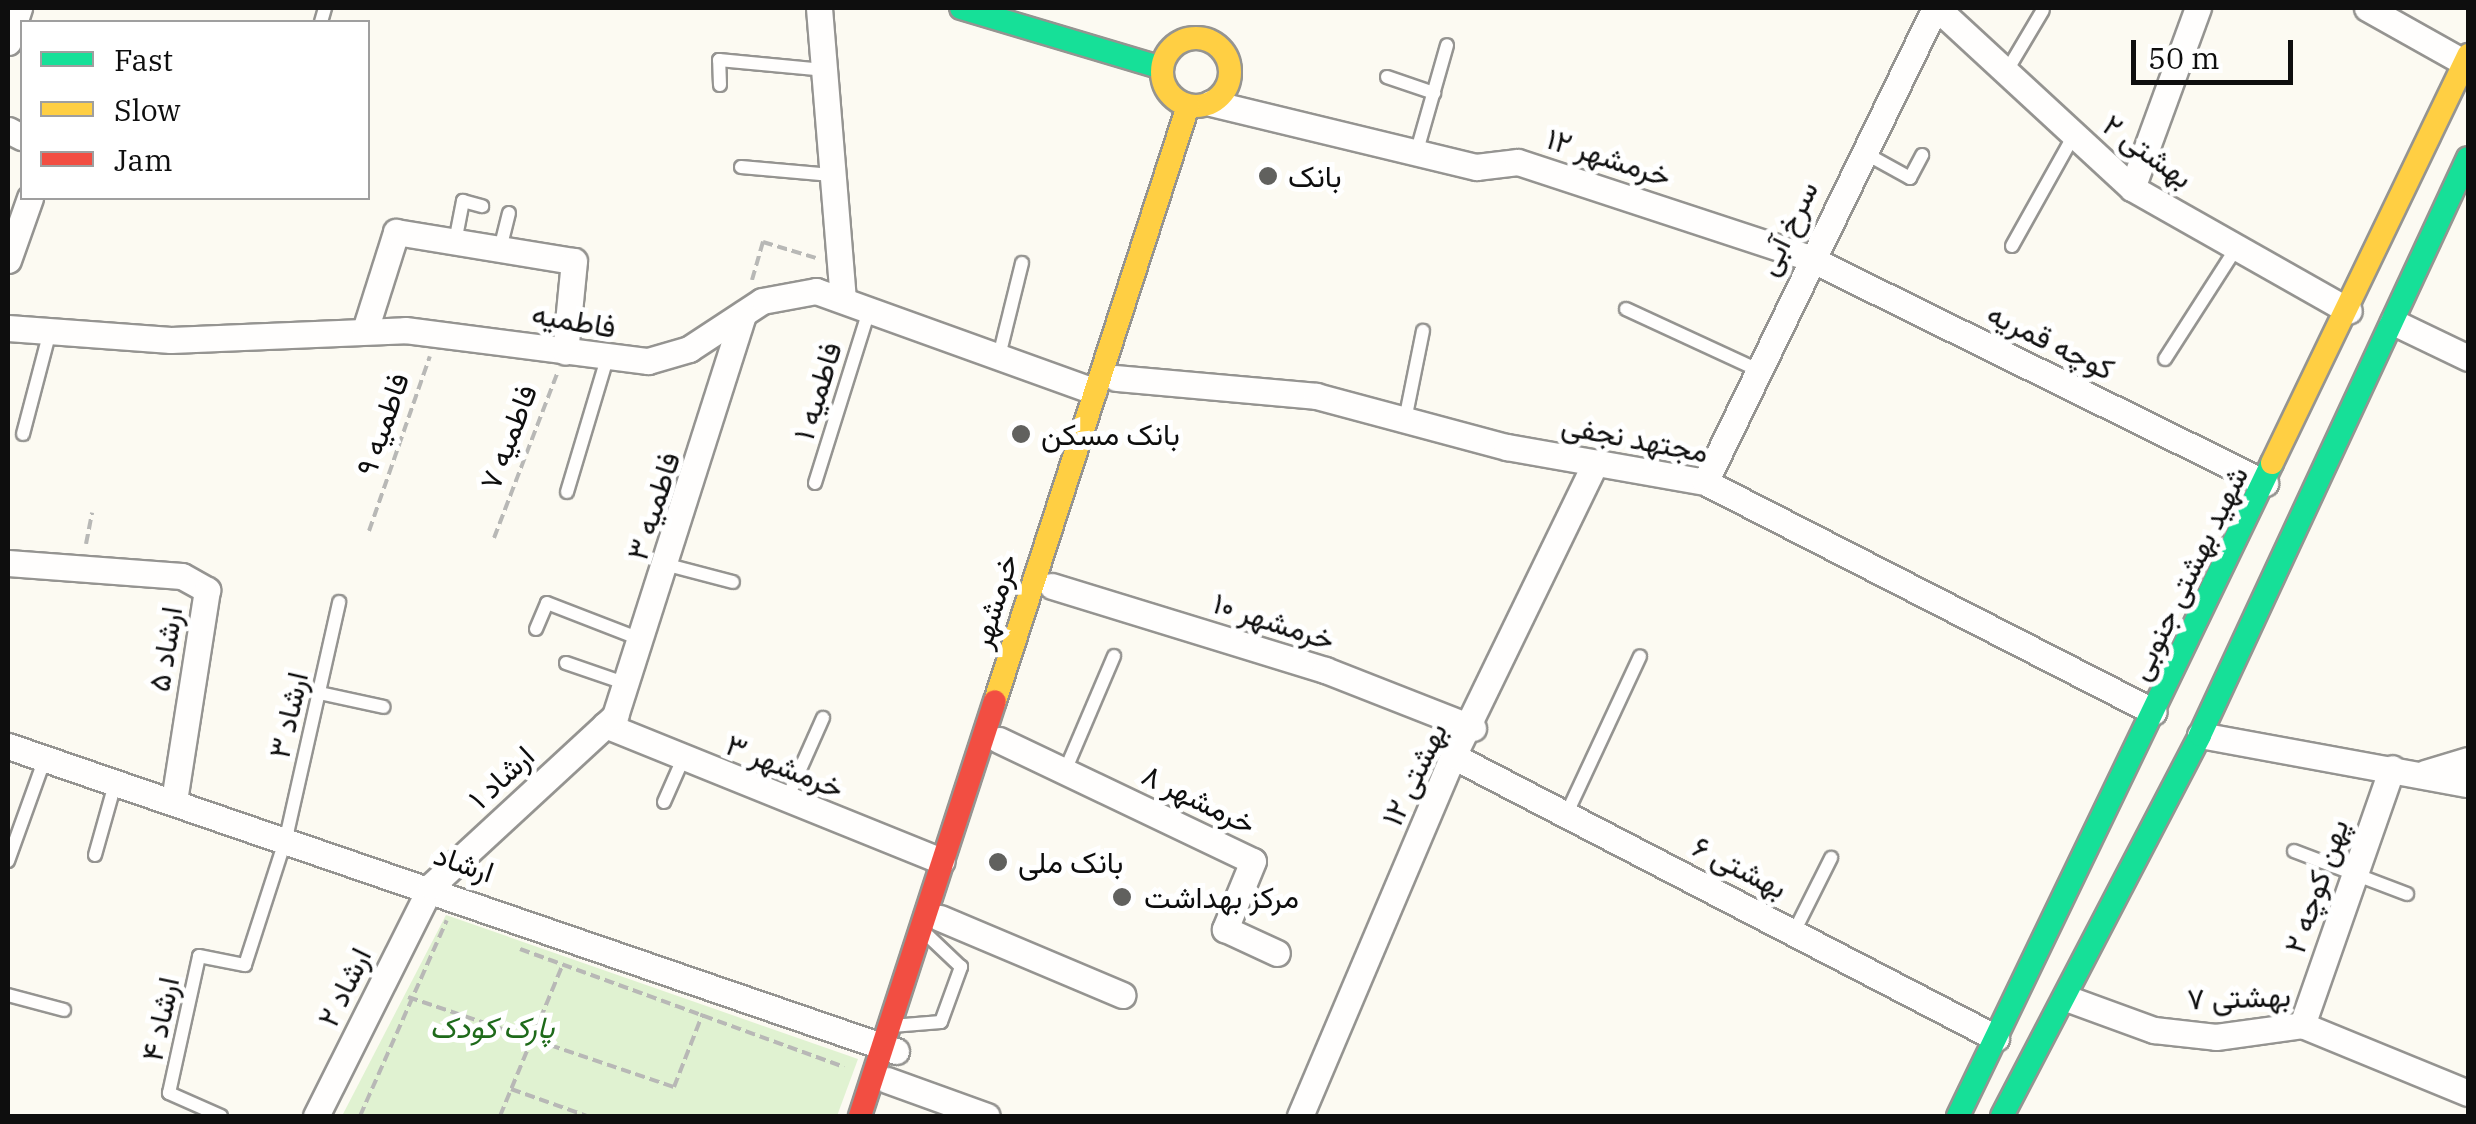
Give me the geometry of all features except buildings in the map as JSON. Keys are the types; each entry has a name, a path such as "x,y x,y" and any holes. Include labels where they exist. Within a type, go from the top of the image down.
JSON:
{"street":[{"path":"819,8 844,299"},
{"path":"1206,38 1218,8"},
{"name":"بهشتی ۲","path":"1936,8 2004,77 2132,188 2349,310"},
{"name":"سرخ آبی","path":"1705,482 1807,257 1936,8"},
{"path":"2132,188 2198,8"},
{"path":"2367,8 2467,59"},
{"path":"970,9 1162,68"},
{"path":"8,42 14,10"},
{"path":"1206,38 1230,63 1228,86 1200,105 1166,88 1162,68 1182,40 1206,38"},
{"name":"شهید بهشتی جنوبی","path":"1958,1116 2467,59"},
{"name":"خرمشهر ۱۲","path":"1200,105 1476,167 1518,162 1807,257"},
{"name":"خرمشهر","path":"931,927 942,861 1200,105"},
{"path":"2002,1116 2200,735 2394,322 2458,210 2468,158"},
{"path":"8,260 29,200"},
{"path":"364,330 396,232 574,261 565,352"},
{"name":"کوچه قمریه","path":"1807,257 2265,483"},
{"name":"فاطمیه","path":"8,328 171,340 364,330 439,333 606,362 688,349 787,291 844,299 868,314 998,363 1105,384"},
{"name":"فاطمیه ۳","path":"610,720 627,684 668,565 743,314"},
{"path":"2394,322 2468,358"},
{"name":"خرمشهر","path":"875,1116 880,1079 893,1038 1052,586 1105,384"},
{"name":"مجتهد نجفی","path":"1105,384 1316,396 1594,463 1705,482 2154,712"},
{"name":"بهشتی ۱۲","path":"1300,1116 1453,756 1472,728 1594,463"},
{"name":"ارشاد ۵","path":"8,563 182,576 208,590 174,802"},
{"name":"خرمشهر ۱۰","path":"1052,586 1324,670 1472,728"},
{"name":"خرمشهر ۳","path":"610,720 683,759 785,804 942,861"},
{"name":"ارشاد ۱","path":"430,886 610,720"},
{"path":"2200,735 2425,773 2468,784"},
{"name":"خرمشهر ۸","path":"999,740 1254,861 1225,928 1277,952"},
{"name":"ارشاد","path":"8,746 430,886 714,986 893,1038"},
{"name":"بهشتی ۶","path":"1453,756 1996,1038"},
{"path":"2425,773 2468,760"},
{"name":"پهن کوچه ۲","path":"2302,1026 2392,768"},
{"name":"ارشاد ۲","path":"316,1116 430,886"},
{"path":"2054,917 2095,938"},
{"path":"931,927 1122,995"},
{"name":"بهشتی ۷","path":"2066,998 2154,1030 2216,1036 2302,1026 2468,1093"},
{"path":"880,1079 987,1116"},
{"name":"خرمشهر","path":"860,1116 880,1079"}],"lane":[{"path":"2004,77 2043,10"},
{"path":"1416,154 1447,45"},
{"path":"720,85 719,60 824,70"},
{"path":"1387,76 1434,93"},
{"path":"2012,246 2073,137"},
{"path":"1861,151 1910,178 1922,155"},
{"path":"741,167 832,176"},
{"path":"455,242 463,201 482,206"},
{"path":"500,249 509,214"},
{"path":"2166,360 2236,247"},
{"path":"998,363 1022,262"},
{"path":"1626,309 1756,368"},
{"name":"فاطمیه ۱","path":"815,484 868,314"},
{"path":"23,434 50,331"},
{"path":"1404,420 1423,332"},
{"path":"567,492 606,362"},
{"path":"668,565 732,582"},
{"name":"ارشاد ۳","path":"286,838 339,602"},
{"path":"536,628 546,603 642,640"},
{"path":"1064,771 1114,656"},
{"path":"1566,815 1640,656"},
{"path":"566,663 627,684"},
{"path":"319,693 384,707"},
{"path":"785,804 823,718"},
{"path":"8,861 44,758"},
{"path":"664,802 683,759"},
{"path":"95,855 115,784"},
{"name":"ارشاد ۴","path":"222,1116 170,1093 199,956 245,965 286,838"},
{"path":"2294,851 2407,894"},
{"path":"1794,932 1831,858"},
{"path":"893,1038 941,1022 960,967 931,927"},
{"path":"8,995 64,1010"}],"path":[{"path":"743,314 762,242 840,266"},
{"name":"فاطمیه ۹","path":"369,531 439,333"},
{"name":"فاطمیه ۷","path":"494,538 565,352"},
{"path":"80,568 92,513"},
{"path":"360,1116 448,919 464,926"},
{"path":"500,1116 574,936"},
{"path":"513,946 880,1079"},
{"path":"380,988 674,1087 714,986"},
{"path":"511,1088 587,1116"}],"green space":[{"name":"پارک کودک","path":"446,915 858,1059 837,1116 342,1116"}],"traffic: fast":[{"path":"961,8 1162,68"},
{"path":"2002,1116 2200,735 2468,158"},
{"path":"1958,1116 2272,463"}],"traffic: slow":[{"path":"1196,38 1209,40 1220,48 1228,59 1230,72 1228,85 1220,96 1209,104 1196,106 1183,104 1172,96 1164,85 1162,72 1164,59 1172,48 1183,40 1196,38"},
{"path":"2272,463 2468,55"},
{"path":"995,701 1188,106"}],"traffic: jam":[{"path":"860,1116 995,701"}],"place":[{"name":"بانک","path":"1268,176"},
{"name":"بانک مسکن","path":"1021,434"},
{"name":"بانک ملی","path":"998,862"},
{"name":"مرکز بهداشت","path":"1122,897"}]}
